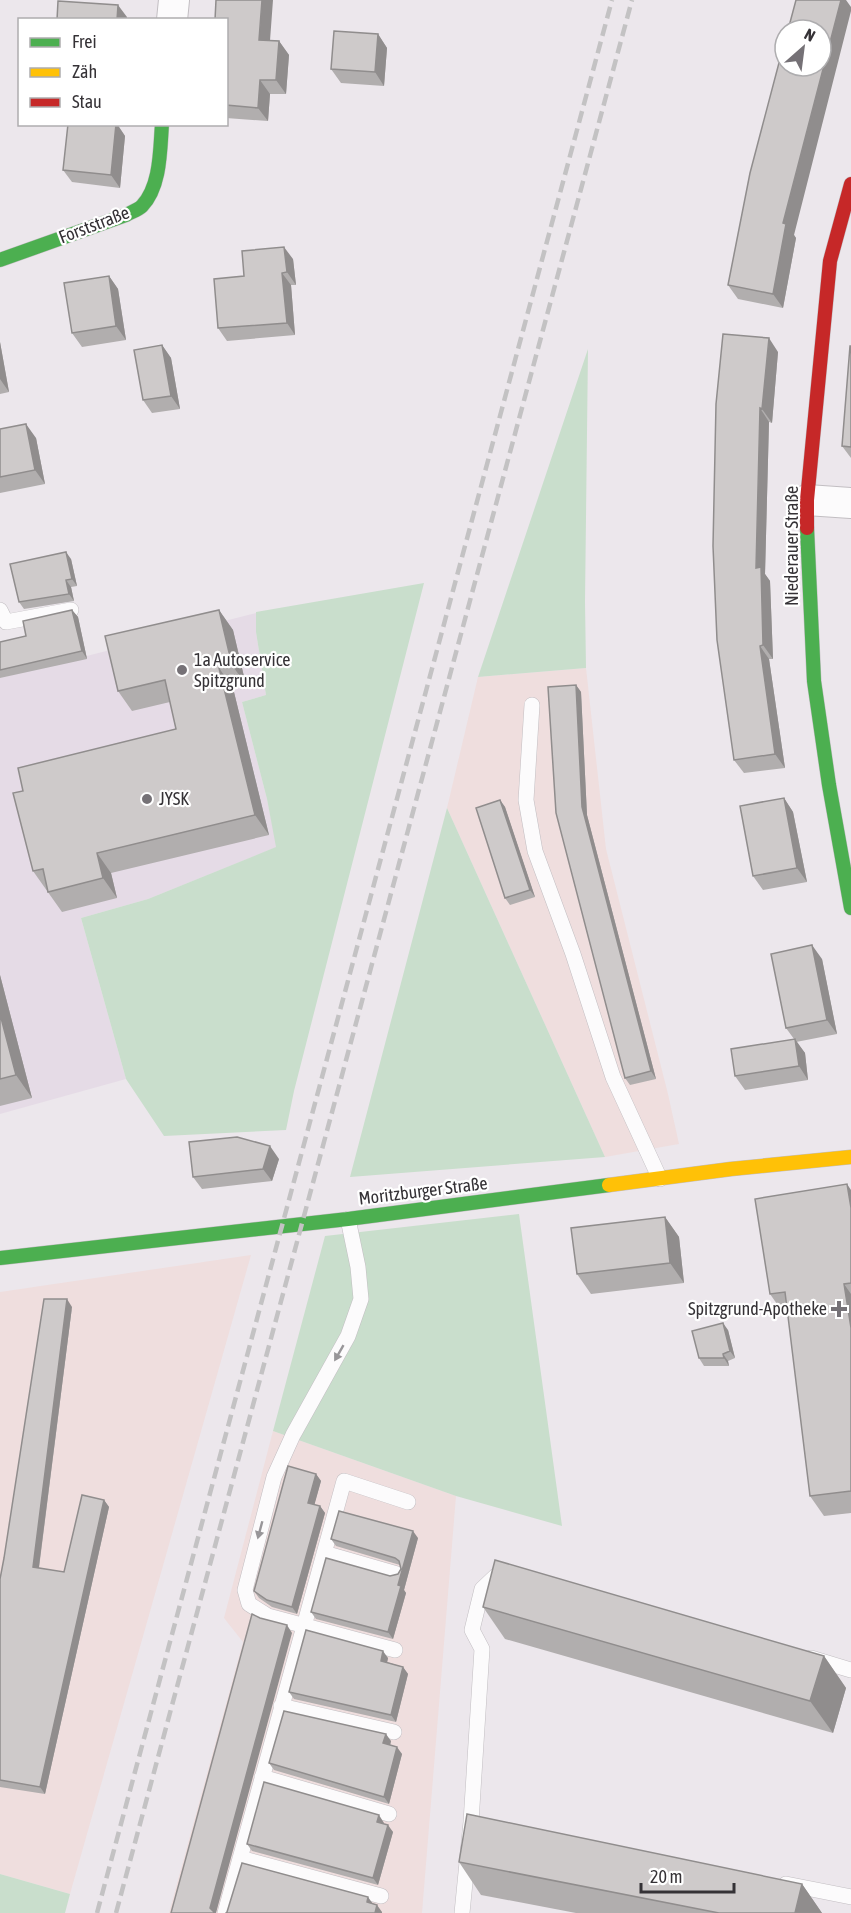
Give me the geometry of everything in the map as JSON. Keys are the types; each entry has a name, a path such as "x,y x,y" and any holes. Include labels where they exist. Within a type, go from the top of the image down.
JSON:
{"street":[{"path":"172,18 174,0"},
{"name":"Forststraße","path":"0,260 126,215 143,205 151,189 159,156 162,126"},
{"name":"Niederauer Straße","path":"851,184 830,261 807,500 814,681 829,785 851,908"},
{"path":"807,500 851,504"},
{"name":"Moritzburger Straße","path":"0,1258 348,1219 851,1157"}],"lane":[{"path":"0,610 6,622 71,610"},
{"path":"532,705 526,800 535,851 573,954 613,1077 660,1179"},
{"path":"348,1219 358,1267 361,1299 348,1336 293,1435 274,1477 245,1590 249,1604 268,1616 302,1627 395,1650"},
{"path":"225,1913 344,1481 408,1502"},
{"path":"324,1553 397,1574"},
{"path":"462,1913 477,1823 482,1649 472,1630 482,1589 499,1573 522,1579"},
{"path":"792,1653 851,1670"},
{"path":"281,1706 394,1732"},
{"path":"262,1777 389,1814"},
{"path":"240,1858 381,1896"},
{"path":"770,1881 851,1897"}],"shaded area":[{"path":"256,613 256,632 266,695 242,702 277,847 148,899 81,918 126,1079 0,1114 0,678"},
{"path":"586,668 606,849 679,1144 605,1157 447,808 478,677"},
{"path":"251,1255 70,1894 0,1874 0,1292"},
{"path":"273,1431 456,1496 422,1913 169,1913 243,1642 224,1618"}],"green space":[{"path":"588,349 586,668 478,677"},
{"path":"424,583 286,1130 164,1136 126,1079 81,918 148,899 276,847 267,799 242,702 266,695 256,632 256,612"},
{"path":"447,808 605,1157 350,1177"},
{"path":"519,1214 562,1526 456,1496 273,1431 325,1236"},
{"path":"0,1874 70,1894 65,1913 0,1913"}],"building":[{"path":"216,0 262,0 259,40 279,41 276,80 260,80 258,108 228,105 228,18 215,18"},
{"path":"796,0 841,0 833,31 833,18 791,18"},
{"path":"58,1 118,5 117,18 57,18"},
{"path":"334,31 378,34 375,72 331,69"},
{"path":"775,78 821,78 783,223 786,224 773,294 728,285 750,173"},
{"path":"68,126 116,126 111,175 63,170"},
{"path":"284,247 287,272 282,273 287,323 218,328 214,279 244,276 242,251"},
{"path":"109,276 116,326 72,333 64,283"},
{"path":"723,334 769,338 762,409 760,408 756,568 761,567 763,645 760,646 775,754 734,760 717,640 713,546 716,404"},
{"path":"162,345 171,396 143,400 134,350"},
{"path":"851,346 851,447 842,446"},
{"path":"26,424 35,470 0,477 0,429"},
{"path":"66,552 72,579 66,580 69,594 19,602 10,564"},
{"path":"72,610 82,651 0,670 0,642 26,636 23,621"},
{"path":"219,610 232,665 219,668 255,815 97,853 103,878 48,892 43,869 33,871 13,793 23,791 18,768 176,729 165,680 118,691 105,636"},
{"path":"576,685 582,807 651,1071 625,1078 556,813 548,687"},
{"path":"784,798 797,868 753,876 740,806"},
{"path":"500,800 530,890 505,898 476,808"},
{"path":"812,945 827,1020 786,1028 771,954"},
{"path":"0,1014 16,1075 0,1079"},
{"path":"795,1039 799,1066 735,1076 731,1049"},
{"path":"237,1137 270,1146 263,1169 193,1177 189,1142"},
{"path":"847,1184 851,1208 851,1283 844,1284 851,1328 851,1491 810,1496 785,1292 770,1294 755,1199"},
{"path":"665,1217 670,1263 577,1274 571,1228"},
{"path":"44,1299 67,1299 33,1567 64,1572 82,1495 104,1500 40,1787 0,1780 0,1579"},
{"path":"723,1323 730,1351 723,1354 724,1358 699,1358 692,1331"},
{"path":"288,1466 316,1474 308,1503 320,1506 292,1607 267,1600 254,1591"},
{"path":"339,1511 413,1531 388,1632 311,1612 326,1558 390,1576 398,1574 401,1569 399,1561 395,1558 331,1539"},
{"path":"495,1560 824,1656 810,1701 483,1607"},
{"path":"252,1614 287,1625 210,1908 215,1913 171,1913"},
{"path":"306,1630 383,1651 381,1661 403,1667 391,1715 289,1692"},
{"path":"284,1711 386,1734 383,1743 397,1747 384,1797 269,1763"},
{"path":"264,1782 379,1815 377,1822 388,1825 373,1878 247,1844"},
{"path":"467,1814 802,1884 795,1913 719,1913 459,1862"},
{"path":"242,1863 368,1897 367,1902 377,1905 375,1913 226,1913"}],"railway":[{"path":"97,1913 612,0"},
{"path":"116,1913 632,0"}],"traffic: fast":[{"path":"0,260 126,215 140,207 148,198 156,178 162,126"},
{"path":"807,528 814,681 829,785 851,908"},
{"path":"0,1258 348,1219 609,1185"}],"traffic: slow":[{"path":"609,1185 731,1169 851,1157"}],"traffic: jam":[{"path":"807,528 807,500 830,261 851,184"}],"place":[{"name":"1a Autoservice Spitzgrund","path":"182,670"},
{"name":"JYSK","path":"147,799"},
{"name":"Spitzgrund-Apotheke","path":"839,1309"}]}
